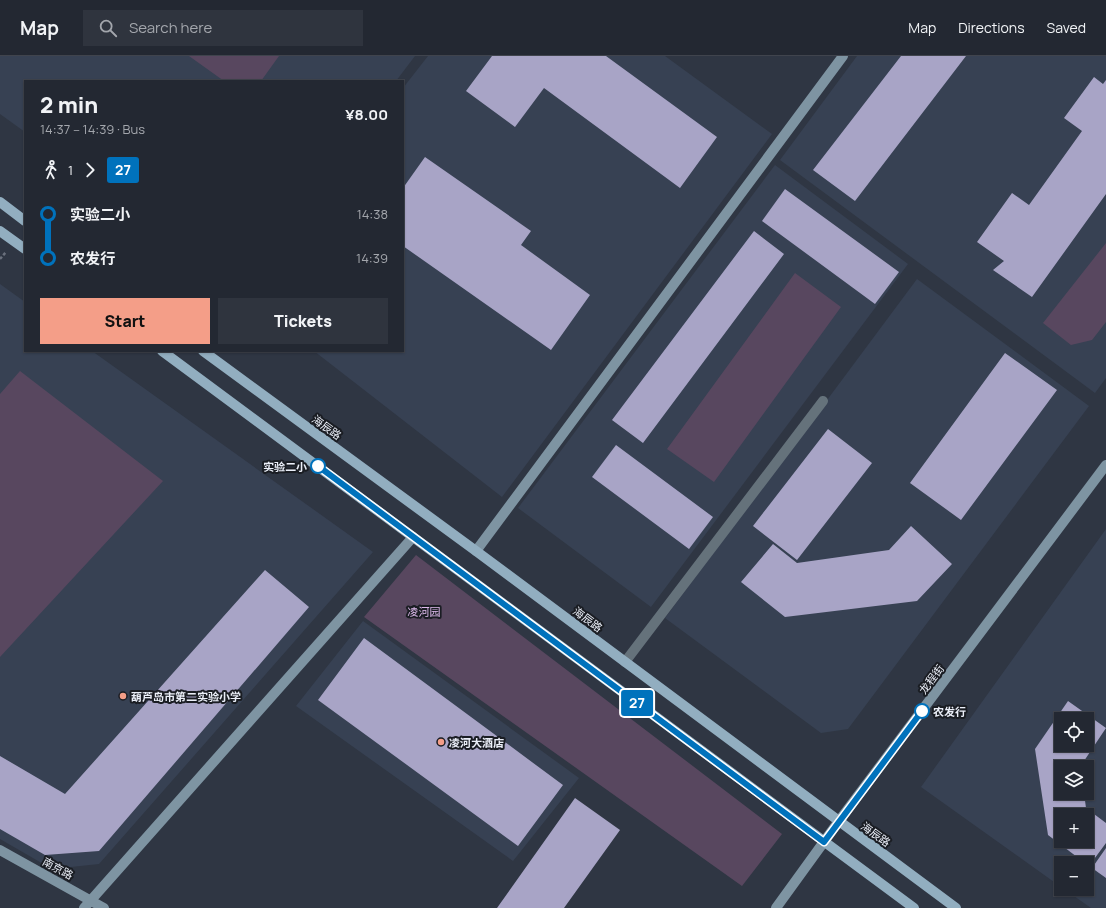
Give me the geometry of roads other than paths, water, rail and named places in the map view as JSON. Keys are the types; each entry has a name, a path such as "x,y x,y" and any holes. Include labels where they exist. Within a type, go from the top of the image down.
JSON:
{"main road":[{"path":"0,202 24,220"},
{"path":"0,231 24,248"},
{"path":"163,352 914,908"},
{"name":"海辰路","path":"204,352 476,551 956,908"}],"street":[{"path":"476,551 843,56"},
{"name":"龙程街","path":"776,908 839,821 1106,465"},
{"path":"87,904 413,537"},
{"name":"南京路","path":"0,850 87,904 104,908"}],"lane":[{"path":"625,662 823,401"}],"place":[{"name":"实验二小","path":"318,466"},
{"name":"葫芦岛市第二实验小学","path":"123,696"},
{"name":"农发行","path":"922,711"},
{"name":"凌河大酒店","path":"441,742"}],"park label":[{"name":"凌河园","path":"424,611"}]}
